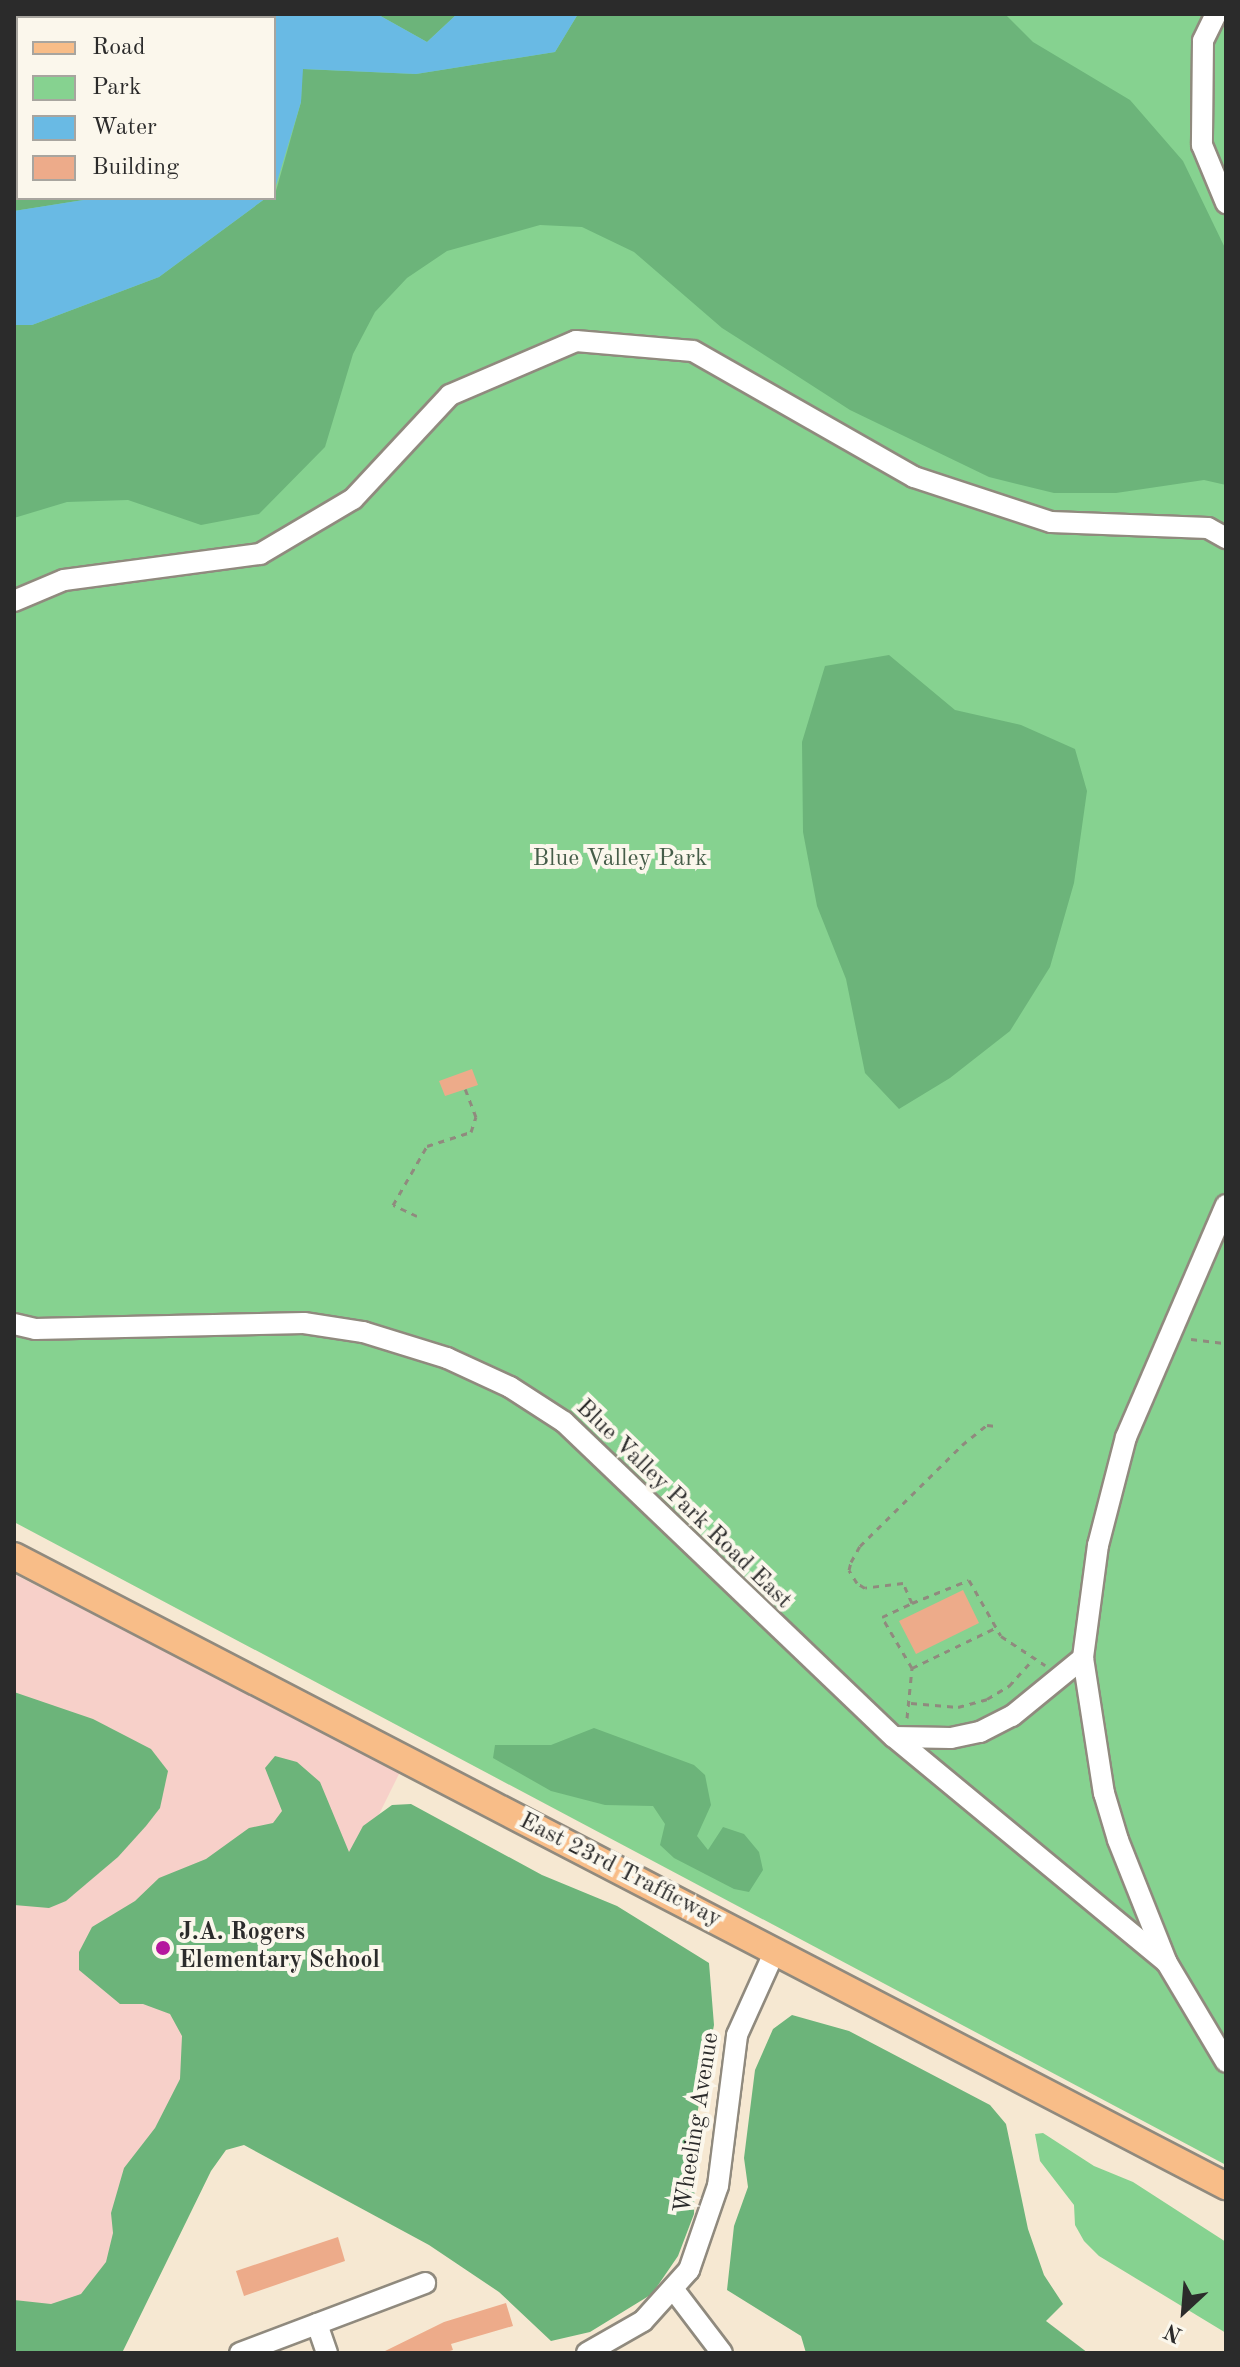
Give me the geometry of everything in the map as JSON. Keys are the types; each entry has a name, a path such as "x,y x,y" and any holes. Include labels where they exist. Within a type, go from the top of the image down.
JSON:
{"main road":[{"name":"East 23rd Trafficway","path":"14,1556 1226,2186"}],"street":[{"path":"1216,14 1203,41 1202,145 1226,203"},
{"path":"14,601 64,580 260,554 353,499 450,395 576,341 693,351 914,477 1051,522 1220,530"},
{"path":"1226,1205 1141,1397 1110,1489 1083,1658 1104,1793 1167,1963 1226,2062"},
{"name":"Blue Valley Park Road East","path":"14,1324 35,1329 304,1323 363,1332 447,1358 510,1387 564,1422 900,1738 1167,1963"},
{"path":"900,1738 980,1732 1012,1716 1083,1658"},
{"name":"Wheeling Avenue","path":"587,2353 643,2321 674,2290 707,2230 718,2186 737,2035 775,1951"},
{"path":"240,2353 425,2283"},
{"path":"674,2290 722,2353"},
{"path":"317,2324 327,2353"}],"path":[{"path":"417,1216 393,1205 427,1146 471,1132 476,1117 465,1089"},
{"path":"1170,1331 1205,1344 1226,1343"},
{"path":"912,1603 903,1583 865,1588 857,1583 849,1570 854,1555 962,1445 987,1425 996,1426"},
{"path":"900,1738 911,1703 912,1668 882,1617 969,1580 995,1628 1033,1659 1066,1673"},
{"path":"912,1668 995,1628"},
{"path":"911,1703 958,1707 987,1699 1009,1686 1033,1659"}],"shaded area":[{"name":"J.A. Rogers Elementary School","path":"14,1574 400,1772 112,2353 14,2353"}],"green space":[{"name":"Blue Valley Park","path":"14,14 1226,14 1226,2165 14,1522"},
{"path":"14,14 92,16 16,16 16,200 83,200 14,211"},
{"path":"377,14 457,14 427,42"},
{"path":"578,14 1005,14 1033,42 1130,100 1183,161 1226,250 1226,485 1204,480 1116,493 1054,493 989,477 850,410 722,328 634,252 582,227 540,225 447,251 407,278 375,312 353,354 325,447 259,514 201,525 128,500 67,502 14,518 14,325 32,325 159,277 263,200 276,200 301,102 302,69 416,74 555,52"},
{"path":"889,655 955,710 1021,725 1075,749 1087,791 1074,883 1050,967 1010,1031 950,1078 899,1109 865,1073 846,979 817,906 803,832 802,742 825,666"},
{"path":"14,1692 93,1719 151,1749 168,1771 160,1808 146,1826 118,1857 66,1901 49,1908 14,1905"},
{"path":"594,1728 694,1765 705,1775 711,1805 697,1836 708,1850 723,1827 744,1834 759,1852 763,1870 749,1892 734,1889 674,1858 660,1845 665,1824 653,1806 605,1805 551,1791 493,1758 495,1745 551,1745"},
{"path":"275,1756 297,1762 320,1782 349,1852 363,1826 392,1805 411,1804 542,1875 617,1906 709,1963 714,2025 696,2120 694,2214 678,2256 652,2294 590,2332 551,2341 499,2292 429,2245 244,2145 226,2150 211,2171 122,2353 14,2353 14,2300 51,2304 81,2294 106,2262 113,2233 111,2213 124,2168 155,2128 180,2079 182,2036 170,2014 143,2004 120,2004 79,1970 79,1952 92,1927 135,1901 159,1878 206,1859 249,1828 273,1823 282,1811 265,1768"},
{"path":"792,2015 849,2031 990,2105 1006,2124 1028,2229 1044,2275 1063,2304 1046,2321 1088,2353 806,2353 801,2336 727,2290 734,2226 748,2187 744,2158 755,2070 773,2029"},
{"path":"1043,2133 1094,2166 1133,2182 1226,2242 1226,2333 1099,2256 1084,2241 1075,2225 1074,2205 1040,2161 1035,2134"}],"water":[{"path":"169,14 377,14 427,42 457,14 578,14 555,52 416,74 303,69 301,102 276,185 276,16"},
{"path":"83,200 263,200 159,277 32,325 14,325 14,211"}],"building":[{"path":"472,1069 478,1085 445,1096 439,1081"},
{"path":"963,1590 979,1623 916,1654 899,1621"},
{"path":"338,2237 345,2261 244,2296 236,2271"},
{"path":"506,2303 513,2326 451,2344 453,2350 442,2353 381,2353 444,2322"}],"place":[{"name":"J.A. Rogers Elementary School","path":"163,1948"}]}
